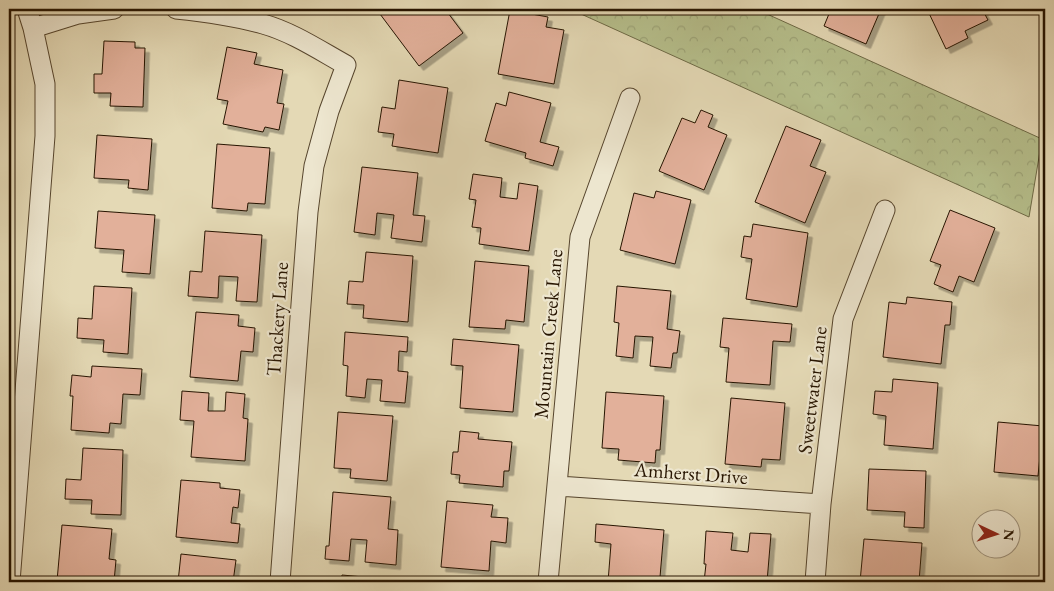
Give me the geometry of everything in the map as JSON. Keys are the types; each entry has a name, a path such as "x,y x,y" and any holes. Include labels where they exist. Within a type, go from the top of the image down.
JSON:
{"street":[{"path":"10,582 45,136 45,84 28,9"},
{"path":"33,28 78,14 114,9"},
{"name":"Thackery Lane","path":"176,9 208,12 265,24 303,40 346,65 329,111 314,166 308,212 280,582"},
{"name":"Mountain Creek Lane","path":"548,582 580,237 630,98"},
{"name":"Sweetwater Lane","path":"815,582 821,504 843,319 885,210"},
{"name":"Amherst Drive","path":"558,486 821,504"}],"green space":[{"path":"570,9 756,9 1042,139 1029,217"}],"building":[{"path":"387,9 445,9 463,33 419,66 380,14"},
{"path":"831,9 881,9 866,44 824,26"},
{"path":"927,9 982,9 988,20 965,31 968,38 946,49"},
{"path":"510,10 548,17 546,27 564,30 554,84 498,74"},
{"path":"104,41 135,42 135,48 145,48 143,107 110,106 111,93 94,93 94,74 102,74"},
{"path":"227,47 257,53 254,64 283,70 277,103 284,104 279,130 265,127 263,132 223,124 228,101 217,99"},
{"path":"399,80 448,88 438,153 392,146 394,134 378,132 382,107 395,109"},
{"path":"509,92 551,103 540,142 559,147 553,166 525,158 526,153 485,141 496,103 506,106"},
{"path":"701,110 713,115 708,127 727,135 704,190 659,171 682,118 695,123"},
{"path":"786,126 821,140 810,166 826,172 805,223 755,202"},
{"path":"97,135 152,139 148,190 128,188 129,180 94,178"},
{"path":"217,144 270,148 265,204 248,203 247,211 212,208"},
{"path":"362,167 418,173 413,215 425,216 422,242 391,238 394,215 377,213 375,235 354,232"},
{"path":"473,174 502,178 500,197 517,199 519,183 538,186 529,251 479,244 481,228 472,227 476,200 469,199"},
{"path":"656,191 691,200 675,264 620,250 634,193 654,198"},
{"path":"950,210 995,228 974,282 959,276 953,292 934,284 941,265 930,261"},
{"path":"98,211 155,215 150,274 122,272 124,250 95,248"},
{"path":"753,224 808,233 797,307 746,299 752,259 741,257 744,236 751,237"},
{"path":"205,231 262,235 257,302 236,301 238,277 219,276 218,298 188,296 190,271 202,272"},
{"path":"366,252 413,256 408,322 363,318 364,305 347,304 349,281 363,282"},
{"path":"475,261 529,266 524,322 506,320 505,329 469,327"},
{"path":"94,286 132,288 128,354 103,352 104,340 77,338 78,318 92,319"},
{"path":"617,286 671,291 667,329 680,331 677,353 673,353 671,368 650,366 653,337 635,336 633,358 616,356 619,323 614,322"},
{"path":"907,297 952,302 950,325 945,325 941,364 883,357 889,302 906,304"},
{"path":"196,312 239,315 238,326 255,328 253,352 241,351 238,381 190,377"},
{"path":"723,318 792,324 790,342 773,341 770,385 726,382 729,348 720,347"},
{"path":"345,332 408,337 407,352 399,351 398,371 408,372 405,403 380,401 382,380 367,379 365,398 346,396 348,366 343,365"},
{"path":"453,339 519,345 513,412 460,408 463,366 451,365"},
{"path":"92,366 142,369 140,395 123,394 121,424 110,423 109,433 71,430 73,396 70,396 72,375 91,377"},
{"path":"893,379 938,383 933,449 884,445 886,416 873,414 875,391 892,392"},
{"path":"182,391 209,393 208,411 225,411 226,392 245,394 243,418 248,419 245,461 191,457 194,421 180,420"},
{"path":"606,392 664,396 660,450 656,450 655,463 618,460 619,449 602,448"},
{"path":"731,398 785,403 780,460 762,459 761,467 725,464"},
{"path":"338,412 393,416 387,481 350,478 351,469 334,468"},
{"path":"998,422 1043,426 1038,476 994,472"},
{"path":"460,431 479,433 478,439 512,442 509,471 504,471 503,487 459,483 460,475 451,474 453,452 458,452"},
{"path":"83,448 123,450 121,515 91,514 92,500 65,499 66,479 81,480"},
{"path":"869,469 926,471 924,528 904,527 905,512 867,510"},
{"path":"181,480 220,483 220,488 240,490 238,508 233,507 231,523 240,524 238,543 176,537"},
{"path":"333,492 391,497 388,529 398,530 396,565 365,562 367,540 351,539 349,561 325,559 326,546 329,546"},
{"path":"447,501 493,505 491,517 508,518 506,543 491,541 489,571 441,567"},
{"path":"596,524 664,530 660,577 654,577 653,582 608,582 611,544 595,542"},
{"path":"62,525 112,529 109,559 116,560 114,582 57,581"},
{"path":"706,531 733,533 731,550 748,552 750,533 771,534 767,582 704,582"},
{"path":"864,539 922,543 919,582 860,582"},
{"path":"181,554 236,560 233,582 178,582"},
{"path":"342,575 385,579 385,582 341,582"}]}
